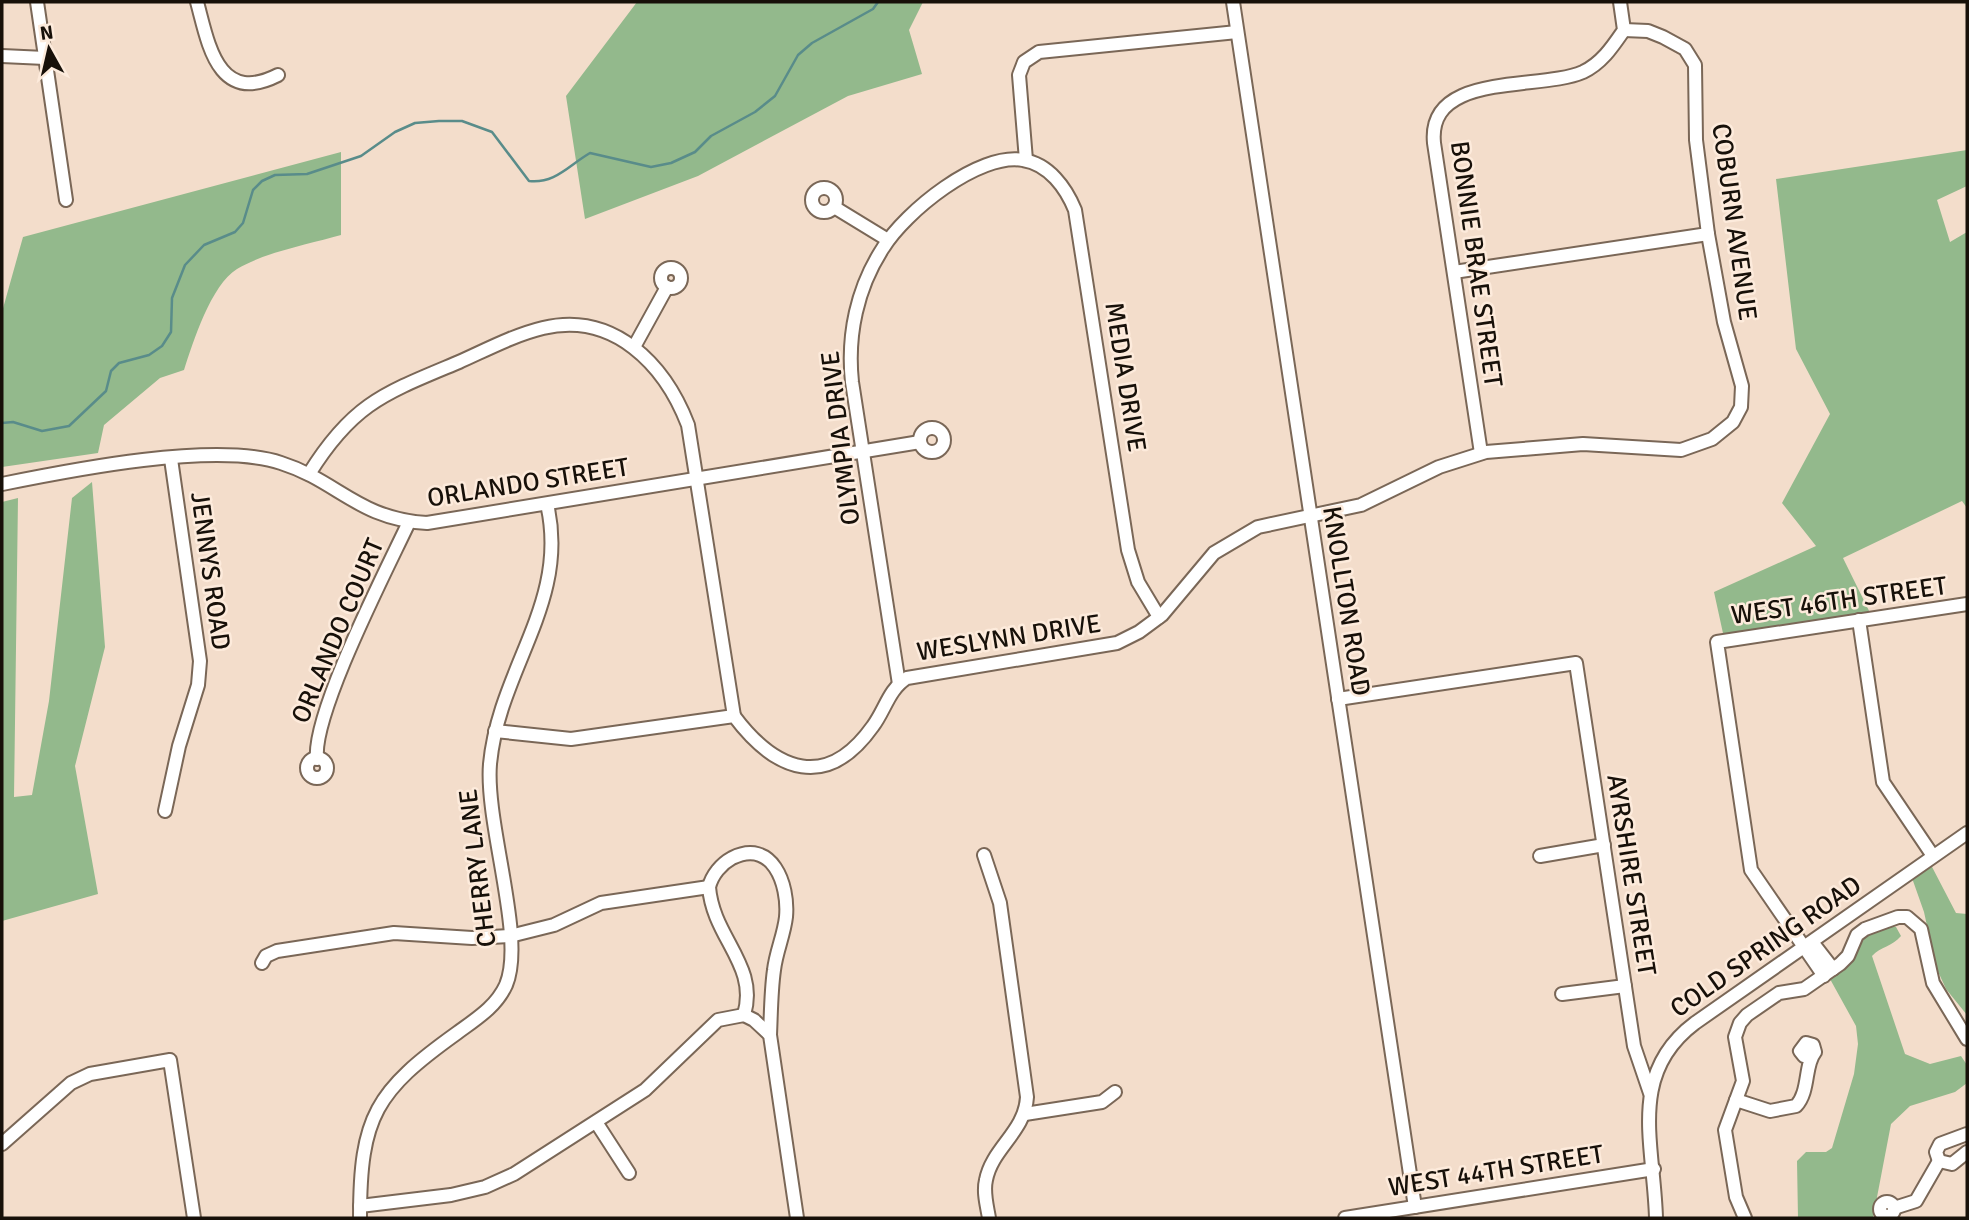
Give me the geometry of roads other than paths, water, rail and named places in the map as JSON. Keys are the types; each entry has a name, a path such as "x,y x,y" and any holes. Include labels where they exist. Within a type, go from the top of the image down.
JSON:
{"street":[{"path":"37,2 66,200"},
{"path":"197,2 212,58 219,68 248,81 264,80 278,75"},
{"name":"KNOLLTON ROAD","path":"1233,2 1418,1211"},
{"path":"1620,2 1625,30"},
{"name":"COBURN AVENUE","path":"1625,30 1648,31 1663,37 1685,49 1693,62 1697,152 1709,234 1724,323 1742,386 1742,403 1733,422"},
{"name":"BONNIE BRAE STREET","path":"1481,453 1434,139 1437,120 1443,109 1465,93 1582,72 1603,58 1625,30"},
{"path":"1026,160 1019,75 1030,56 1039,52 1237,32"},
{"path":"2,56 45,58"},
{"name":"OLYMPIA DRIVE","path":"899,684 852,374 852,334 864,284 888,240 909,215 944,187 1001,161 1026,160"},
{"name":"MEDIA DRIVE","path":"1026,160 1040,165 1056,179 1075,210 1128,550 1138,582 1159,617"},
{"path":"834,206 888,240"},
{"path":"1454,272 1709,234"},
{"path":"634,347 667,287"},
{"path":"309,474 335,434 373,400 517,336 549,327 581,327 605,332 634,347 659,370 678,401 690,433 734,716 754,739 790,765 814,769 838,760 868,733 899,684"},
{"name":"WESLYNN DRIVE","path":"899,684 916,675 1105,646 1139,632 1159,617 1205,561 1230,541 1269,523 1310,517 1372,501 1439,467 1481,453 1583,444 1681,450 1712,439 1733,422"},
{"name":"ORLANDO STREET","path":"2,484 172,459 247,456 279,462 309,474 360,507 410,522 440,522 920,442"},
{"name":"JENNYS ROAD","path":"165,811 179,746 198,685 200,661 172,459"},
{"name":"CHERRY LANE","path":"360,1212 367,1141 380,1103 404,1072 496,1001 510,971 510,936 489,798 495,731 510,680 550,581 553,545 547,504"},
{"name":"ORLANDO COURT","path":"317,759 319,733 344,667 410,522"},
{"name":"WEST 46TH STREET","path":"1808,945 1751,870 1717,642 1967,604"},
{"path":"1859,620 1883,782 1933,856"},
{"name":"AYRSHIRE STREET","path":"1338,699 1576,663 1634,1046 1650,1093"},
{"path":"495,731 571,739 734,716"},
{"name":"COLD SPRING ROAD","path":"1656,1218 1650,1093 1660,1060 1676,1039 1967,833"},
{"path":"1540,856 1604,845"},
{"path":"744,1015 749,992 748,980 724,939 709,887 717,871 739,855 762,854 777,868 786,916 774,970 770,1035 797,1218"},
{"path":"984,855 1000,903 1027,1087 1025,1114 988,1172 985,1191 989,1218"},
{"path":"262,963 266,956 277,951 394,933 472,938 510,936 554,925 601,903 709,887"},
{"path":"1745,1218 1736,1197 1726,1144 1726,1123 1744,1076 1735,1040 1740,1023 1776,995 1804,989 1845,960 1857,935 1865,929 1898,917 1913,919 1923,932 1928,968 1936,990 1967,1039"},
{"path":"1808,945 1828,972"},
{"path":"1562,995 1625,986"},
{"path":"360,1212 451,1195 485,1186 514,1174 651,1084 707,1027 724,1018 744,1015 757,1022 770,1035"},
{"path":"1736,1100 1770,1111 1793,1108 1802,1097 1810,1057"},
{"path":"2,1144 71,1083 103,1071 170,1060 194,1218"},
{"path":"1025,1114 1102,1102 1115,1092"},
{"path":"596,1122 629,1173"},
{"path":"1894,1208 1916,1201 1939,1161 1936,1152 1940,1144 1967,1137"},
{"path":"1939,1161 1952,1164 1967,1152"},
{"name":"WEST 44TH STREET","path":"1345,1218 1418,1211 1654,1169"}],"waterway":[{"path":"2,423 13,422 42,431 69,426 106,391 111,371 119,363 149,355 162,346 171,332 172,298 185,265 204,245 235,232 243,223 253,190 262,181 275,175 307,174 361,156 395,132 415,123 439,121 462,121 492,132 529,181 554,177 590,153 651,167 671,163 695,152 711,136 755,112 775,96 798,55 812,43 873,9 878,2"}]}
